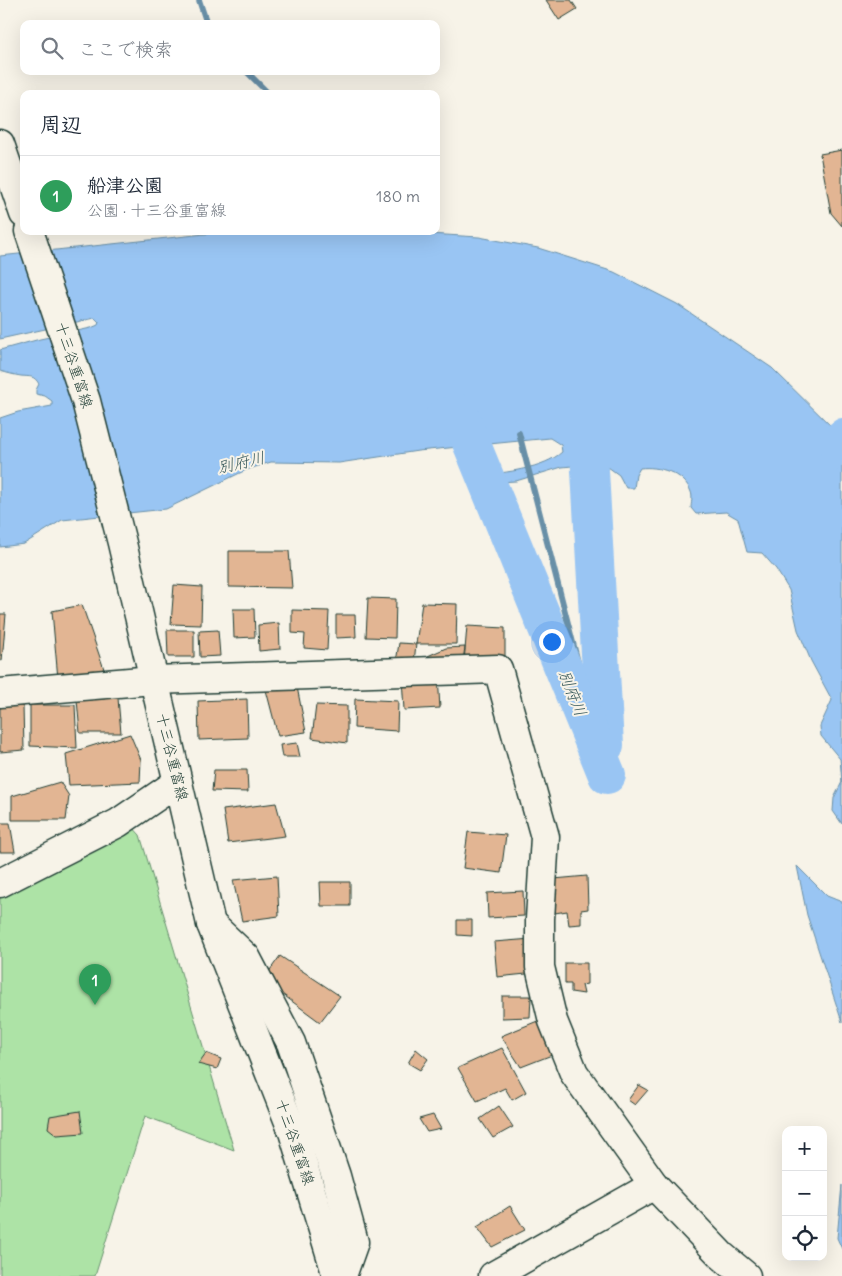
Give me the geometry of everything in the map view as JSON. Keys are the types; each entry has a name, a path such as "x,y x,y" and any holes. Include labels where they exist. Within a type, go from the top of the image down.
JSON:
{"street":[{"path":"0,144 20,202"},
{"name":"十三谷重富線","path":"30,235 86,401 122,543 211,924 293,1132 337,1276"},
{"path":"0,692 153,680 498,669 545,837 540,919 540,967 554,1021 574,1073 654,1185 720,1255 746,1276"},
{"path":"0,883 118,823 178,782"},
{"path":"211,924 246,957 291,1043 336,1176 354,1242 342,1276"},
{"path":"493,1276 654,1185"}],"green space":[{"path":"130,824 140,835 234,1150 145,1116 95,1276 0,1276 0,894"}],"water":[{"path":"196,235 440,235 479,237 538,248 614,272 677,304 772,368 836,431 842,440 842,782 840,759 821,736 820,726 832,700 811,661 798,630 789,590 776,569 762,553 747,552 738,519 726,512 696,514 691,508 692,498 688,485 677,475 662,469 640,468 636,475 634,488 626,488 619,475 608,467 582,465 562,467 516,481 499,482 481,475 524,469 554,458 562,452 561,445 550,438 418,451 339,463 271,462 246,470 166,509 62,520 24,544 0,547 0,418 18,412 52,406 52,401 45,396 36,394 39,384 33,378 0,371 0,350 91,328 98,325 99,322 95,318 0,339 0,256"},
{"path":"842,782 842,824 833,811 834,798"},
{"path":"797,866 827,896 842,902 842,1022 807,915"},
{"path":"842,1185 842,1249 837,1238"}],"building":[{"path":"546,0 571,0 577,9 559,20"},
{"path":"842,150 842,226 831,213 820,154"},
{"path":"229,551 289,551 292,588 229,587"},
{"path":"174,585 202,587 201,625 171,624"},
{"path":"368,598 396,599 395,638 366,637"},
{"path":"422,603 457,604 456,644 416,644"},
{"path":"82,605 104,669 58,679 52,611"},
{"path":"233,609 254,609 255,637 234,638"},
{"path":"292,610 329,611 327,650 304,648 305,634 292,633"},
{"path":"0,614 6,614 2,661 0,660"},
{"path":"336,615 355,615 356,637 336,638"},
{"path":"279,623 280,649 259,651 258,625"},
{"path":"467,626 505,628 505,663 464,662"},
{"path":"167,630 194,630 194,657 168,657"},
{"path":"218,630 220,656 200,657 199,631"},
{"path":"399,643 416,644 414,662 446,648 465,647 462,668 395,669"},
{"path":"438,676 440,708 404,710 402,678"},
{"path":"297,687 306,732 278,736 266,690"},
{"path":"118,698 121,733 80,733 77,700"},
{"path":"247,699 248,738 199,740 198,701"},
{"path":"355,699 398,701 397,731 354,728"},
{"path":"30,705 75,705 77,748 30,746"},
{"path":"316,705 347,706 347,743 312,738"},
{"path":"23,706 24,750 0,752 0,707"},
{"path":"130,734 141,760 140,782 69,785 66,754"},
{"path":"297,743 300,757 282,757 280,745"},
{"path":"214,770 247,770 248,792 212,791"},
{"path":"60,782 69,796 66,820 12,820 12,796"},
{"path":"276,803 285,836 228,843 223,810"},
{"path":"0,823 10,823 15,852 0,852"},
{"path":"468,832 506,835 501,873 463,868"},
{"path":"277,876 279,916 242,921 233,880"},
{"path":"587,876 588,909 581,910 581,924 569,925 567,911 555,913 554,879"},
{"path":"320,882 350,882 350,906 321,906"},
{"path":"523,891 524,916 488,918 487,893"},
{"path":"457,920 472,920 472,936 457,935"},
{"path":"532,939 536,973 497,977 494,942"},
{"path":"280,956 340,996 320,1022 263,980"},
{"path":"565,963 587,963 587,984 582,985 584,994 571,992 571,984 565,984"},
{"path":"502,996 531,996 530,1017 502,1018"},
{"path":"540,1020 557,1053 521,1067 501,1036"},
{"path":"502,1048 526,1092 512,1100 505,1088 477,1101 458,1068"},
{"path":"416,1049 428,1059 420,1070 408,1063"},
{"path":"206,1053 221,1059 217,1069 198,1064"},
{"path":"639,1085 648,1090 635,1105 628,1100"},
{"path":"499,1106 513,1127 493,1138 480,1119"},
{"path":"80,1111 83,1133 57,1135 48,1128 50,1116"},
{"path":"433,1115 441,1129 427,1132 419,1119"},
{"path":"510,1206 525,1230 492,1247 477,1227"}],"waterway":[{"path":"199,0 206,20"},
{"path":"250,75 265,90"},
{"name":"別府川","path":"444,417 459,413 607,775"},
{"name":"別府川","path":"587,416 605,745"},
{"path":"832,461 831,437 842,429"},
{"path":"519,433 607,775"}],"place":[{"name":"船津公園","path":"95,1005"}]}
